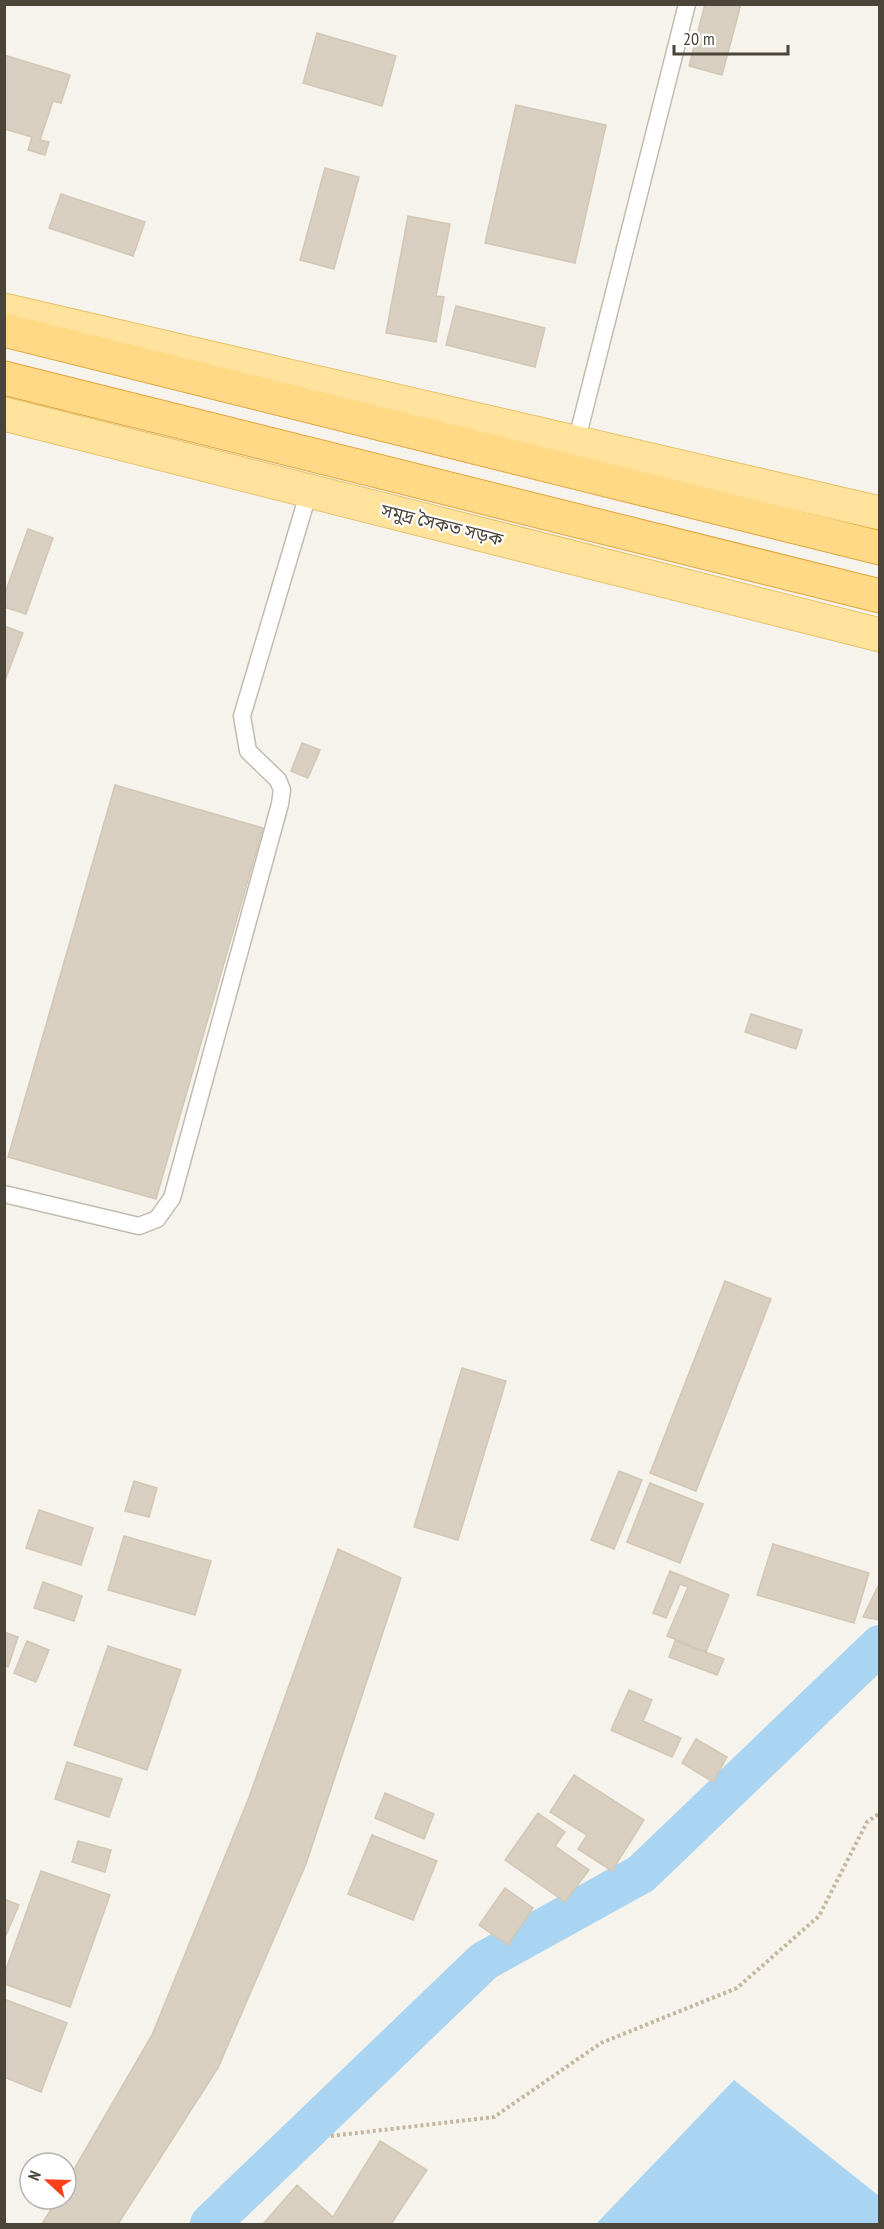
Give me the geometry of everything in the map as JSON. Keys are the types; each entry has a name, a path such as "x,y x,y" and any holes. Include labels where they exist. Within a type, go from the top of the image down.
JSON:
{"highway":[{"path":"4,330 879,548"},
{"path":"4,378 879,596"}],"main road":[{"path":"4,310 879,513"},
{"name":"সমুদ্র সৈকত সড়ক","path":"4,414 879,635"}],"lane":[{"path":"576,443 687,4"},
{"path":"4,1194 139,1226 157,1220 172,1198 280,804 282,790 278,780 248,751 242,717 309,491"}],"path":[{"path":"331,2136 494,2117 601,2043 737,1988 819,1916 867,1822 879,1813"}],"water":[{"path":"734,2080 879,2196 879,2224 596,2224"}],"building":[{"path":"705,4 741,4 722,75 689,66"},
{"path":"317,33 396,56 382,106 303,83"},
{"path":"4,55 70,75 61,103 53,101 40,140 49,142 45,155 28,150 32,137 4,129"},
{"path":"516,105 606,125 575,263 485,243"},
{"path":"325,168 359,177 334,269 300,260"},
{"path":"61,194 145,222 133,256 49,228"},
{"path":"408,216 450,224 436,296 444,297 436,342 386,333"},
{"path":"456,306 545,328 535,367 446,345"},
{"path":"28,529 53,538 26,614 4,607 4,596"},
{"path":"4,626 23,633 4,683"},
{"path":"302,743 320,750 308,778 291,771"},
{"path":"115,785 263,828 156,1199 8,1157"},
{"path":"751,1014 802,1030 796,1049 745,1032"},
{"path":"725,1281 771,1299 696,1491 650,1473"},
{"path":"462,1368 506,1381 458,1540 414,1527"},
{"path":"619,1471 642,1480 614,1549 591,1540"},
{"path":"134,1481 157,1488 149,1517 125,1511"},
{"path":"650,1483 703,1504 680,1563 627,1542"},
{"path":"39,1510 93,1528 81,1565 26,1548"},
{"path":"124,1536 211,1561 195,1615 108,1590"},
{"path":"773,1544 869,1573 854,1623 757,1595"},
{"path":"338,1549 401,1578 306,1864 218,2068 118,2224 42,2224 50,2211 78,2211 78,2162 152,2035 248,1800"},
{"path":"670,1571 729,1595 706,1652 667,1636 688,1587 680,1584 666,1618 653,1613"},
{"path":"43,1582 82,1596 74,1621 34,1608"},
{"path":"880,1582 880,1620 863,1617"},
{"path":"4,1632 18,1637 8,1667 4,1666"},
{"path":"27,1641 49,1650 36,1682 14,1673"},
{"path":"675,1641 724,1659 717,1675 669,1657"},
{"path":"108,1646 181,1670 147,1770 74,1745"},
{"path":"629,1690 652,1700 643,1721 681,1738 672,1757 611,1730"},
{"path":"696,1739 727,1757 713,1782 682,1763"},
{"path":"67,1762 122,1779 109,1817 55,1799"},
{"path":"574,1775 644,1820 612,1871 578,1849 587,1835 550,1812"},
{"path":"385,1793 434,1814 424,1839 375,1818"},
{"path":"538,1813 565,1832 555,1846 589,1870 565,1902 505,1860"},
{"path":"372,1835 437,1861 413,1920 348,1894"},
{"path":"78,1841 111,1850 105,1872 72,1862"},
{"path":"41,1871 110,1895 70,2007 4,1984 4,1975"},
{"path":"505,1888 533,1908 508,1945 479,1925"},
{"path":"4,1899 19,1905 4,1940"},
{"path":"4,1999 67,2023 41,2092 4,2077"},
{"path":"380,2141 427,2170 391,2224 263,2224 297,2185 333,2217"}],"waterway":[{"path":"210,2224 484,1961 641,1874 880,1645"}]}
